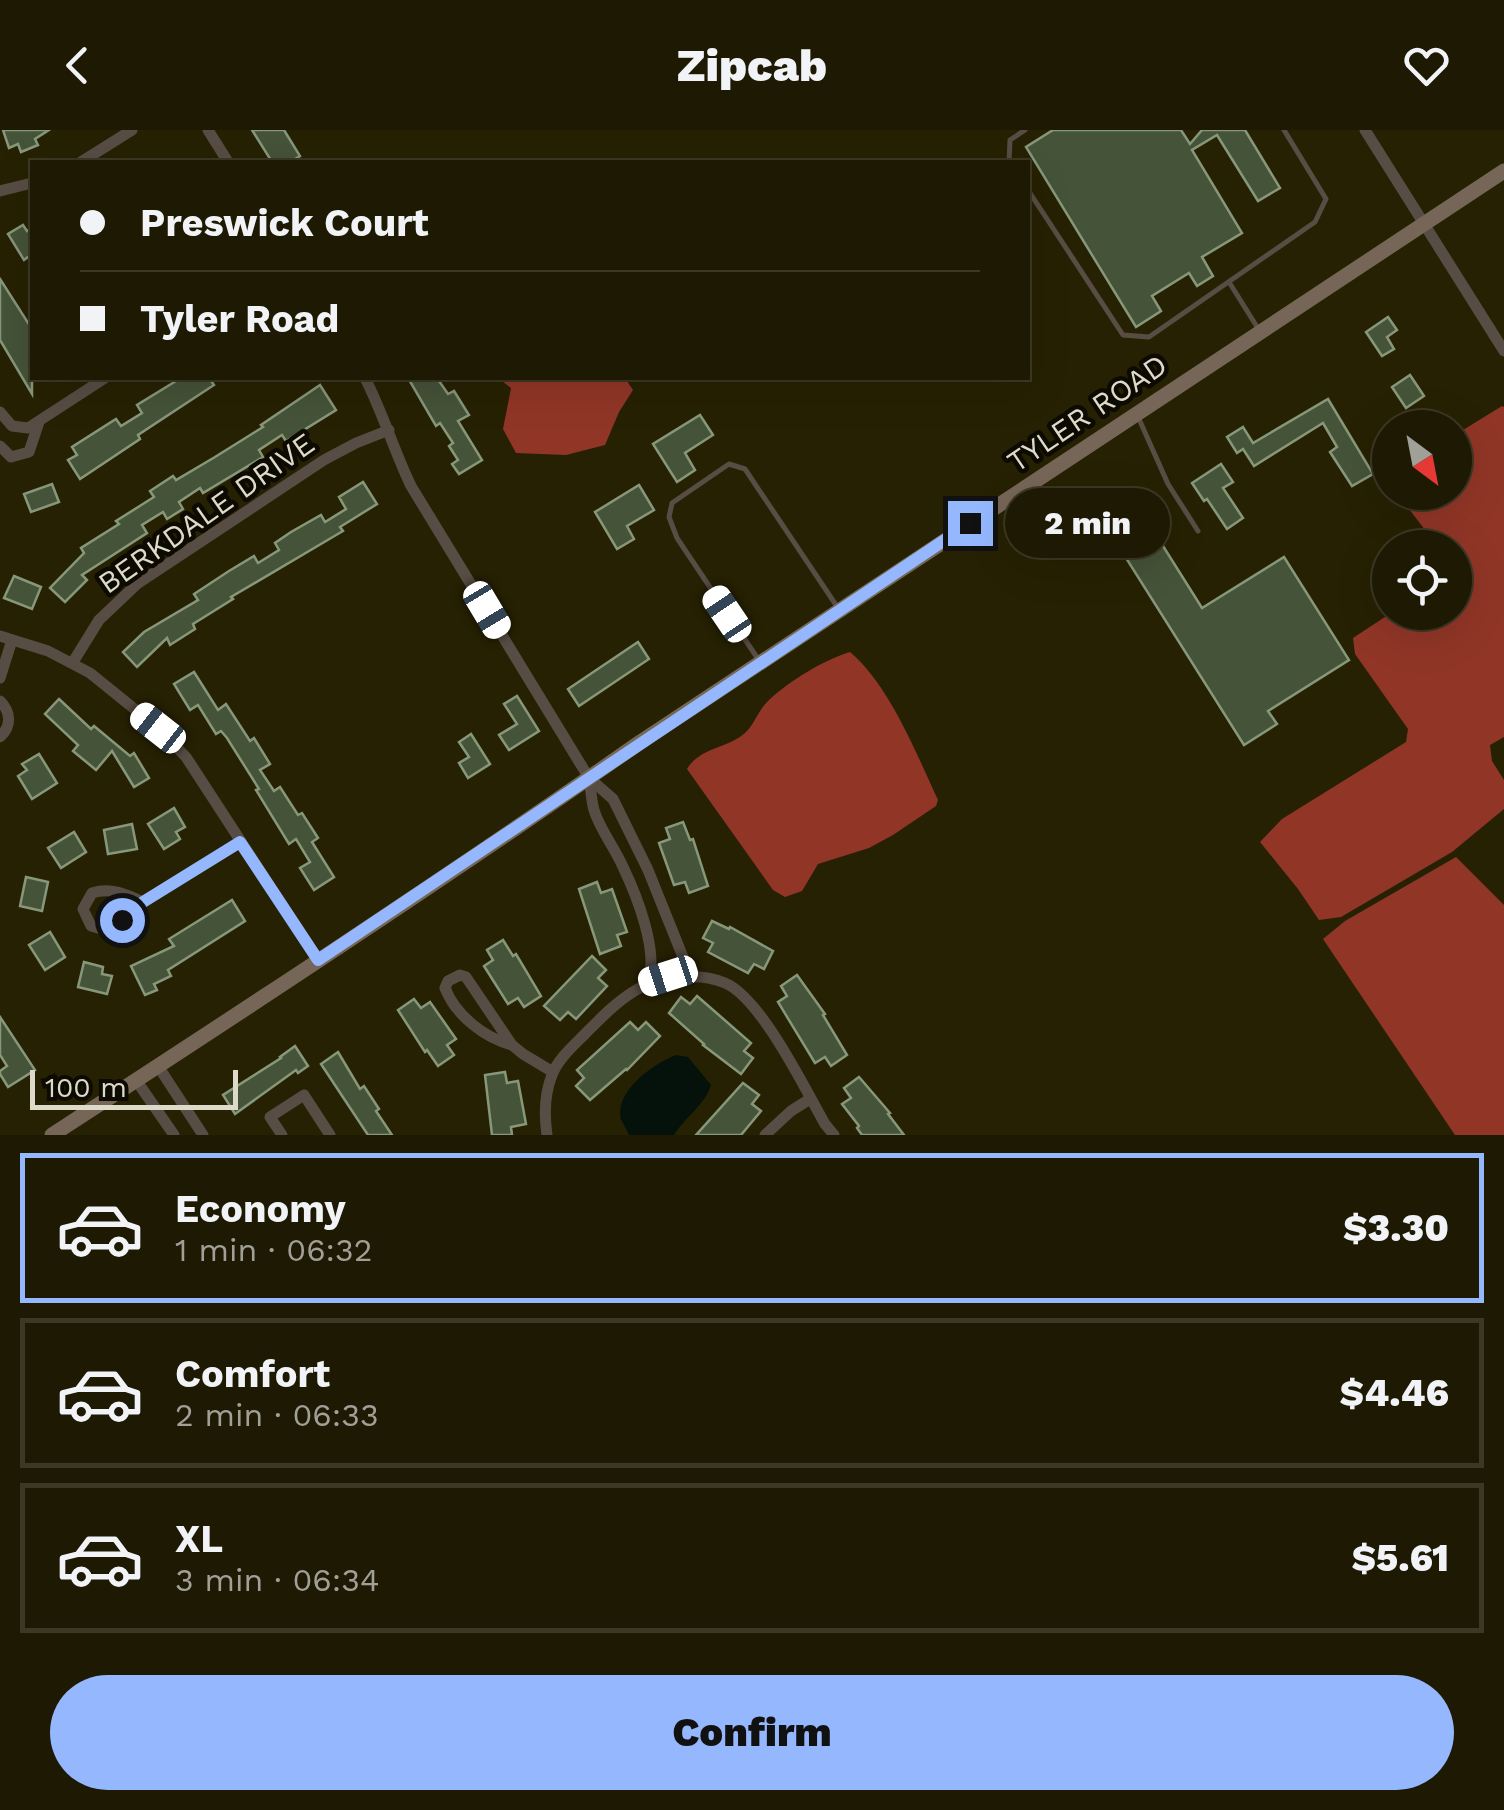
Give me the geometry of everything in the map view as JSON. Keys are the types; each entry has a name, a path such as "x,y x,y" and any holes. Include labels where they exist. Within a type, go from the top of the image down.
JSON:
{"street":[{"path":"84,160 132,130"},
{"path":"208,130 227,160"},
{"path":"1364,130 1504,351"},
{"name":"TYLER ROAD","path":"52,1135 1504,170"},
{"path":"0,191 30,183"},
{"path":"0,412 12,426 28,428 102,380"},
{"path":"366,380 411,486 589,778 612,799 648,870 691,976"},
{"path":"0,446 12,457 29,452 40,421"},
{"name":"BERKDALE DRIVE","path":"73,662 99,620 137,584 324,460 389,430"},
{"path":"0,678 6,638 48,651 90,673 174,742 318,960"},
{"path":"0,700 9,722 0,737"},
{"path":"589,778 594,811 628,878 642,917 652,972 648,982"},
{"path":"143,902 117,891 100,890 92,893 83,909 91,926 110,927 240,842"},
{"path":"628,878 648,870"},
{"path":"512,1045 466,977 460,975 448,981 448,996 480,1031 512,1045 553,1072"},
{"path":"548,1135 544,1114 553,1072 612,1008 637,988 668,976 699,976 725,982 742,993 770,1029 827,1132"},
{"path":"158,1066 203,1135"},
{"path":"136,1080 174,1135"},
{"path":"282,1135 270,1117 304,1095 330,1135"},
{"path":"766,1135 810,1099"}],"lane":[{"path":"1009,160 1010,140 1025,130"},
{"path":"1030,193 1122,335 1149,337 1316,222 1326,199 1284,130"},
{"path":"1229,282 1260,331"},
{"path":"1136,413 1168,484 1198,531"},
{"path":"761,663 677,538 669,517 672,503 729,464 745,469 840,611"}],"shaded area":[{"path":"501,380 626,380 633,390 605,445 566,455 516,453 503,429 511,388"},
{"path":"1504,407 1504,737 1490,745 1492,761 1504,780 1504,809 1452,852 1341,917 1319,920 1260,842 1282,819 1406,742 1408,729 1355,654 1353,638 1372,626 1372,630 1472,630 1472,530 1425,530 1410,510 1472,510 1472,425"},
{"path":"850,652 890,701 938,800 936,806 869,848 818,864 802,891 785,897 773,890 687,769 699,756 746,732 766,704 787,685"},
{"path":"1456,857 1504,905 1504,1135 1455,1135 1323,939 1345,921"},
{"path":"676,1055 688,1057 711,1085 708,1092 674,1135 629,1135 621,1120 623,1099 637,1080"}],"building":[{"path":"3,130 49,130 35,139 38,145 21,152 18,144 9,148"},
{"path":"252,130 284,130 300,156 293,160 271,160"},
{"path":"1053,130 1181,130 1190,144 1202,130 1245,130 1280,188 1258,201 1217,135 1192,150 1242,233 1202,257 1213,276 1197,286 1189,273 1152,296 1161,311 1136,327 1026,147"},
{"path":"23,225 27,231 30,229 30,256 24,260 8,234"},
{"path":"0,279 30,326 32,394 0,340"},
{"path":"1388,317 1397,330 1387,337 1394,349 1382,356 1366,332"},
{"path":"1410,375 1424,396 1406,408 1392,387"},
{"path":"178,380 210,380 214,385 80,479 68,460 77,455 72,447 116,419 121,426 142,413 137,405"},
{"path":"409,380 438,380 448,394 454,391 469,415 458,421 482,460 459,474 452,464 458,460 449,446 453,443 440,423 436,426"},
{"path":"320,385 336,410 286,441 282,435 259,450 263,457 203,493 200,488 179,502 183,509 167,519 163,512 142,525 147,533 82,575 87,580 65,602 50,588 84,553 81,548 154,497 150,491 215,457"},
{"path":"1328,399 1372,475 1352,486 1330,452 1337,447 1323,423 1254,466 1243,449 1237,453 1227,437 1243,427 1253,443"},
{"path":"700,415 713,435 685,453 695,470 677,482 653,444"},
{"path":"1221,464 1233,482 1223,488 1243,518 1227,529 1192,483"},
{"path":"363,482 377,504 340,527 343,531 231,597 170,645 167,638 137,667 123,652 144,632 198,600 194,594 229,571 254,556 258,563 279,550 275,543 291,532 321,515 325,522 346,509 339,497"},
{"path":"52,484 59,502 31,512 24,494"},
{"path":"639,485 654,510 627,526 634,539 617,549 595,512"},
{"path":"1146,519 1202,608 1284,557 1349,660 1268,711 1277,724 1244,745 1114,539"},
{"path":"14,576 41,587 32,609 4,598"},
{"path":"638,642 649,659 579,706 568,689"},
{"path":"194,672 218,710 226,704 250,741 254,738 270,764 260,770 274,791 280,787 318,838 312,842 334,877 314,890 300,868 310,862 296,839 289,844 227,738 221,731 216,734 198,705 190,710 174,684"},
{"path":"517,696 539,731 509,750 499,735 517,724 504,704"},
{"path":"59,699 91,729 94,726 130,756 134,753 149,778 134,787 112,751 96,770 73,751 78,745 45,714"},
{"path":"471,734 490,764 468,778 459,763 469,757 459,742"},
{"path":"39,754 57,783 32,799 18,776 27,770 22,764"},
{"path":"174,808 185,827 176,832 180,839 164,849 148,824"},
{"path":"683,822 690,840 693,839 708,886 689,893 685,882 674,885 659,843 670,839 666,828"},
{"path":"132,824 137,849 108,854 104,830"},
{"path":"74,832 86,852 61,868 48,848"},
{"path":"26,877 48,882 42,911 20,906"},
{"path":"597,882 601,893 612,889 627,932 617,935 621,946 600,954 579,889"},
{"path":"232,900 245,921 168,970 171,976 154,984 157,990 145,995 131,966 174,946 169,939"},
{"path":"712,921 773,951 764,969 754,964 748,973 708,952 713,943 703,938"},
{"path":"50,932 65,957 45,970 29,945"},
{"path":"503,940 541,996 524,1007 518,998 508,1004 484,966 493,960 487,950"},
{"path":"592,956 606,970 598,978 607,986 576,1019 568,1012 560,1020 544,1006"},
{"path":"84,962 103,967 102,974 112,976 107,994 78,987"},
{"path":"797,975 825,1014 847,1055 831,1066 825,1057 815,1063 778,1002 787,996 781,986"},
{"path":"697,996 751,1043 744,1051 753,1058 741,1074 669,1013 681,997 690,1004"},
{"path":"414,999 421,1008 430,1002 456,1039 447,1045 454,1055 438,1066 398,1010"},
{"path":"0,1017 35,1070 8,1087 0,1074 7,1066 0,1055"},
{"path":"630,1022 638,1030 646,1022 660,1036 590,1100 576,1086 584,1078 577,1070"},
{"path":"295,1046 308,1066 298,1073 296,1070 235,1114 223,1095"},
{"path":"338,1052 360,1089 364,1086 379,1109 376,1111 392,1135 368,1135 321,1064"},
{"path":"505,1072 507,1083 518,1081 526,1124 511,1127 512,1135 492,1135 485,1075"},
{"path":"859,1077 904,1135 862,1135 842,1104 851,1098 844,1088"},
{"path":"743,1083 759,1095 752,1104 761,1111 741,1135 696,1135"}],"route":[{"path":"122,920 143,902 240,842 318,960 970,523"}]}
